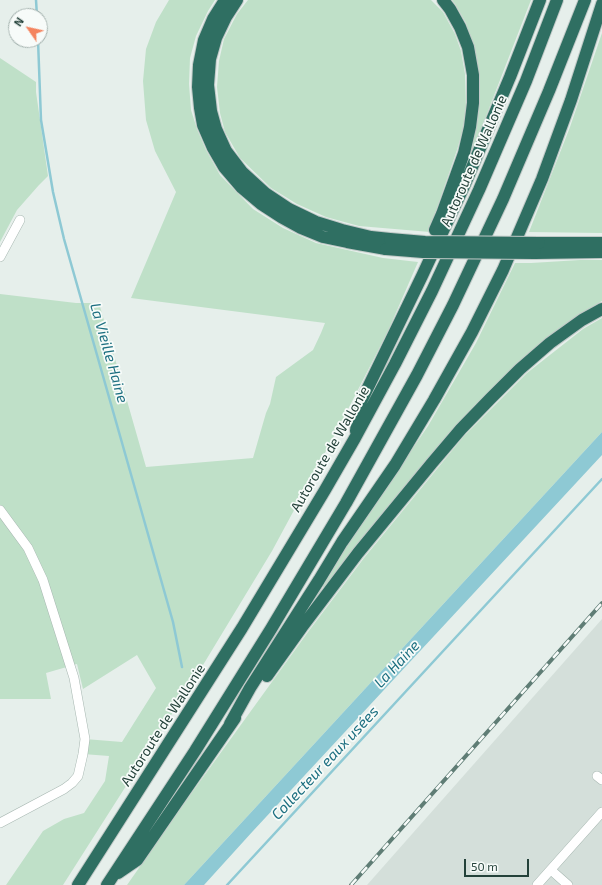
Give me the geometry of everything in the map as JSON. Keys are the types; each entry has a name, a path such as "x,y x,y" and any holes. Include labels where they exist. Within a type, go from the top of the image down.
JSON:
{"highway":[{"path":"225,0 213,19 204,40 199,65 198,87 200,108 203,125 213,148 224,167 242,188 260,204 301,228 329,238 370,247 388,244 425,242 602,252"},
{"path":"237,0 226,17 216,38 210,59 208,85 211,111 216,129 226,151 242,172 265,193 290,209 316,222 371,237 388,244"},
{"path":"401,320 419,268 464,153 474,103 473,75 468,47 460,27 443,0"},
{"path":"355,438 359,406 465,184 540,0"},
{"name":"Autoroute de Wallonie","path":"78,885 242,628 355,438 432,291 479,190 526,81 557,0"},
{"path":"110,880 195,751 271,629 350,496 417,375 453,305 503,199 585,0"},
{"path":"230,724 250,688 342,542 395,465 472,332 502,270 542,179 571,100 602,4"},
{"path":"537,248 602,243"},
{"path":"110,880 138,860 230,724 259,687 302,627 358,553 461,429 520,370 550,343 582,320 602,309"}],"street":[{"path":"0,257 20,220"},
{"path":"0,510 28,548 43,580 74,678 85,739 78,776 72,783 64,789 0,823"},
{"path":"537,885 602,812"},
{"path":"551,870 568,885"}],"shaded area":[{"path":"602,619 602,885 367,885"}],"green space":[{"path":"169,0 215,0 196,36 190,58 189,84 191,110 197,129 206,150 220,175 253,209 283,228 316,243 383,258 418,262 388,331 341,423 272,551 203,665 63,885 6,885 43,831 64,819 84,813 105,781 109,756 83,754 85,739 122,742 156,688 137,655 83,689 77,664 46,673 51,699 0,699 0,294 76,303 99,303 146,467 253,458 270,404 276,377 313,350 325,323 131,298 176,192 155,151 146,120 143,81 146,49 156,22"},
{"path":"248,0 431,0 443,12 455,34 461,51 465,74 466,107 463,129 457,150 430,232 359,226 326,217 297,204 271,188 240,158 225,132 220,113 217,87 219,61 224,39 237,14"},
{"path":"452,0 531,0 452,204 470,144 472,47 466,23"},
{"path":"602,33 602,233 529,232 570,127"},
{"path":"0,58 36,82 36,92 48,176 17,210 0,242"},
{"path":"602,260 602,301 579,315 544,342 326,588 321,586 346,546 428,426 476,343 515,263"},
{"path":"602,318 602,432 184,885 127,885 308,632 364,558 464,436 527,373 583,329"}],"water":[{"name":"La Haine","path":"602,432 602,455 204,885 184,885"}],"waterway":[{"name":"La Vieille Haine","path":"36,0 36,8"},
{"name":"La Vieille Haine","path":"38,48 41,120 53,192 64,239 173,622 182,667"},
{"name":"Collecteur eaux usées","path":"227,885 602,479"}],"railway":[{"path":"351,885 602,603"}]}
